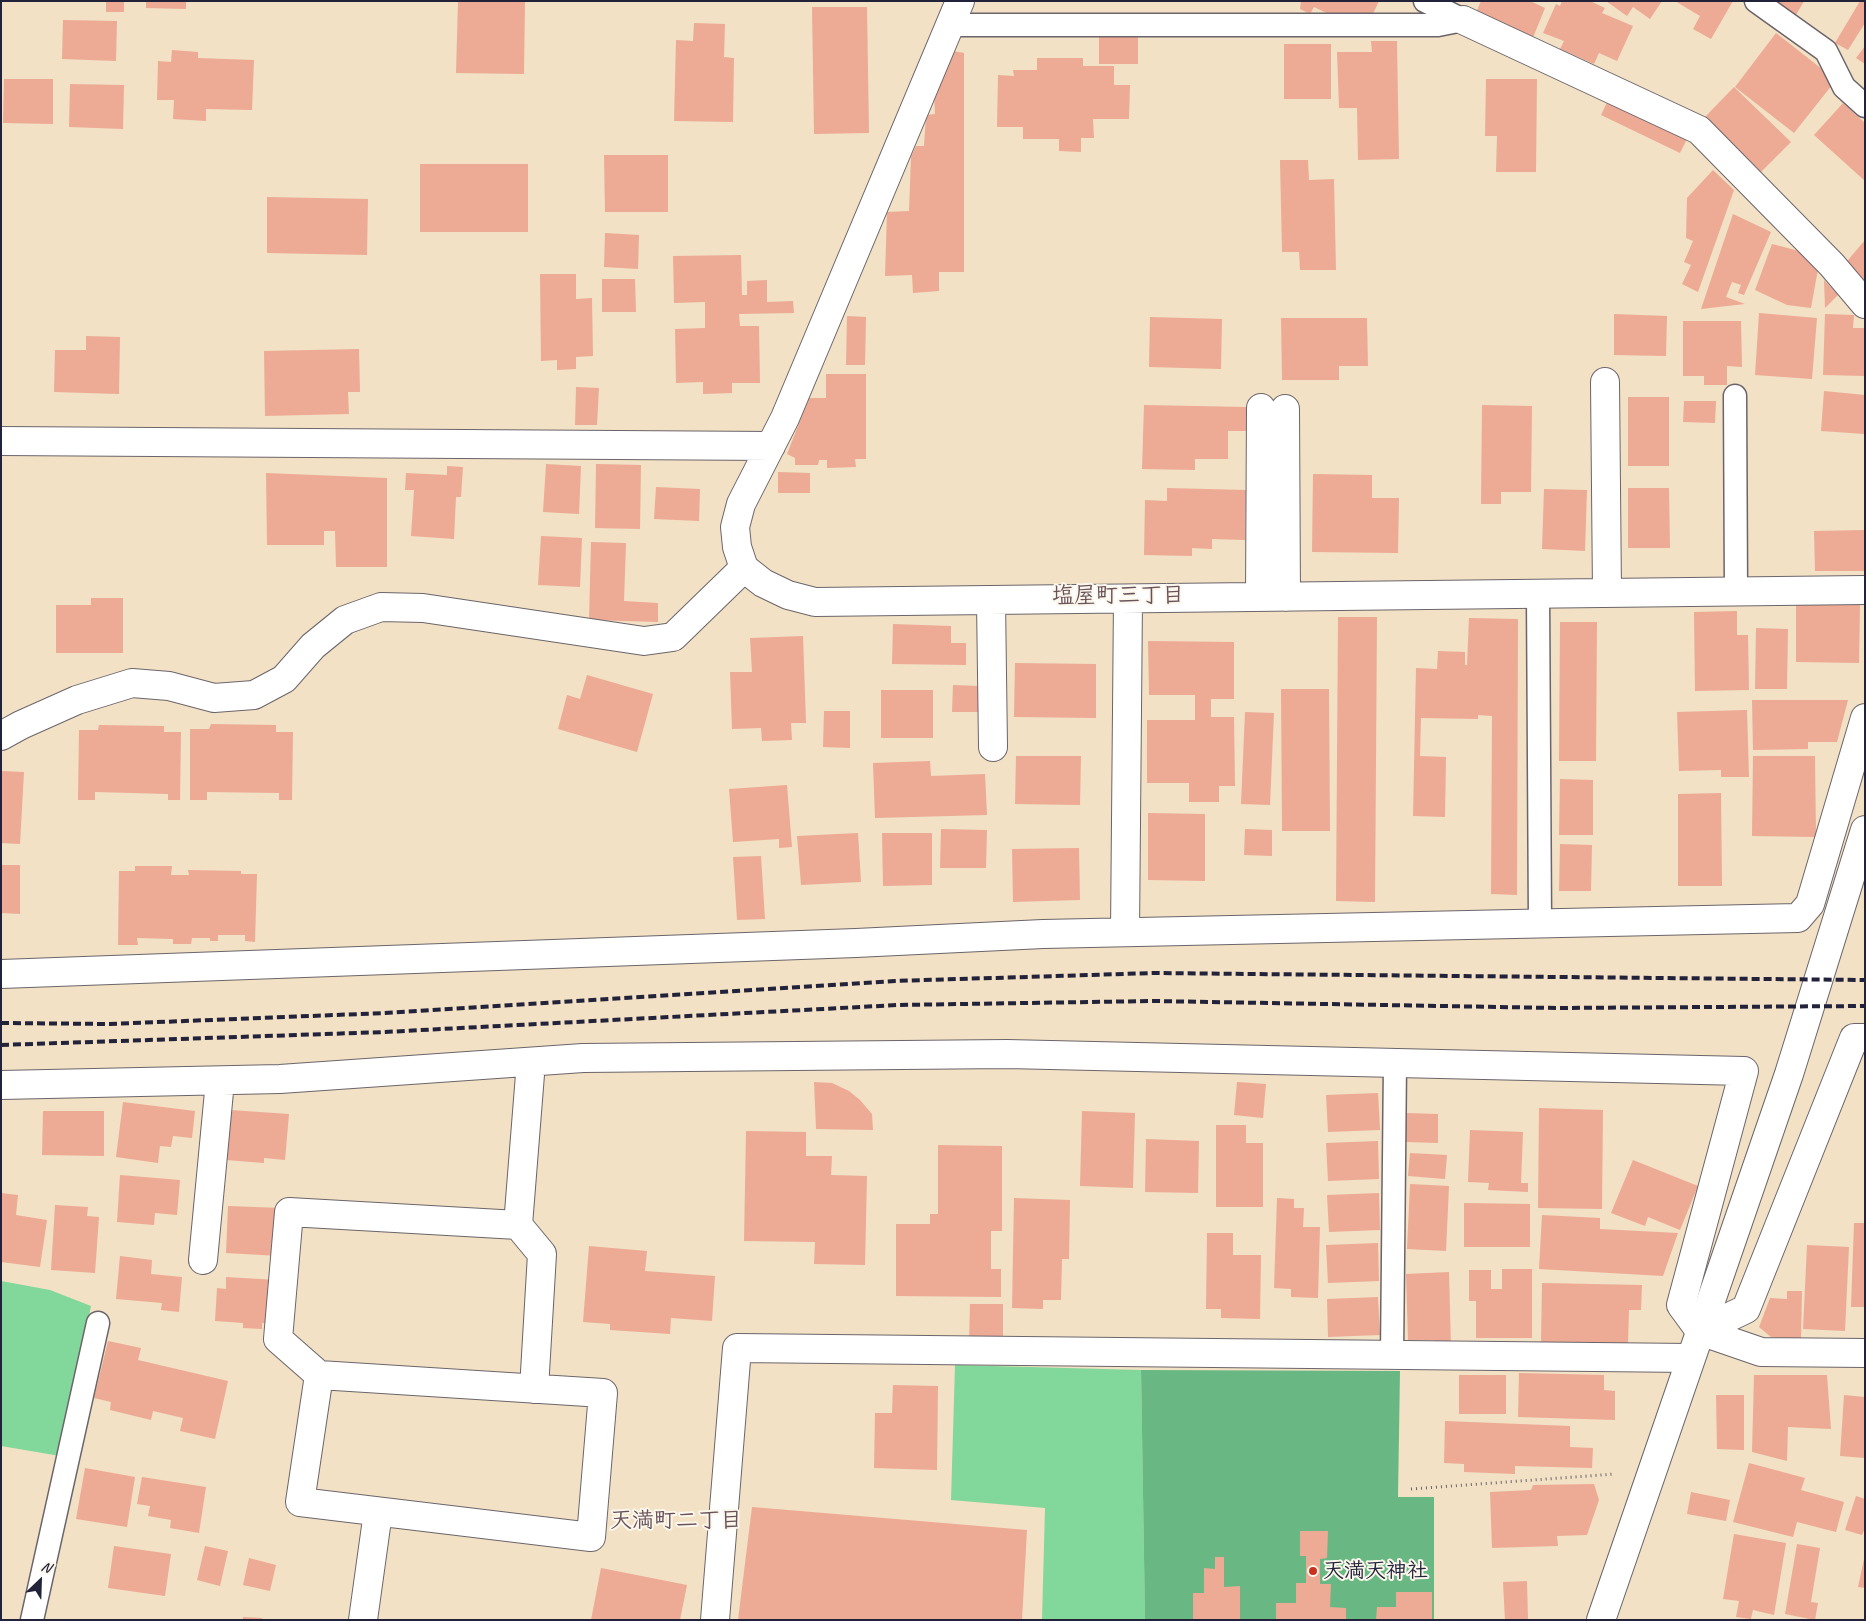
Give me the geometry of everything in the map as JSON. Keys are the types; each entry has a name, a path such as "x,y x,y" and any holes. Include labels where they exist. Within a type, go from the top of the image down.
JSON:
{"street":[{"path":"955,13 785,418 741,504 735,527 737,547 744,568 763,583 788,595 814,602 1865,590"},
{"path":"1463,20 1699,130 1832,265 1865,304"},
{"path":"1605,382 1606,593"},
{"path":"1273,408 1273,597"},
{"path":"1,441 771,446"},
{"path":"1,736 77,700 132,684 168,686 214,698 254,696 284,679 313,646 345,620 381,607 422,608 644,641 673,637 744,568"},
{"path":"1126,932 1128,599"},
{"path":"991,601 993,747"},
{"path":"1,974 856,943 1043,934 1798,918 1810,904 1865,718"},
{"path":"1601,1620 1789,1074 1865,830"},
{"path":"1700,1331 1746,1309 1854,1038 1865,1038"},
{"path":"1,1085 280,1080 584,1058 1008,1054 1744,1071 1680,1305 1700,1331 1761,1352 1865,1353"},
{"path":"531,1062 518,1225 542,1254 534,1388"},
{"path":"203,1260 220,1081"},
{"path":"319,1375 300,1502 591,1537 603,1392 319,1375 278,1339 289,1212 518,1225"},
{"path":"715,1620 737,1348 1690,1358"},
{"path":"363,1620 378,1512"}],"lane":[{"path":"1425,1 1463,20"},
{"path":"1756,1 1826,51 1844,87 1865,106"},
{"path":"955,13 1438,25 1463,20"},
{"path":"1735,396 1736,592"},
{"path":"1538,594 1540,923"},
{"path":"1392,1355 1395,1063"},
{"path":"32,1620 98,1324"}],"path":[{"path":"1411,1489 1651,1472"}],"green space":[{"path":"1,1281 50,1290 91,1306 60,1456 1,1446"},
{"path":"955,1365 1141,1370 1145,1620 1042,1620 1045,1508 951,1500"},
{"path":"1141,1370 1400,1371 1398,1497 1434,1497 1434,1620 1145,1620"}],"building":[{"path":"106,1 124,1 124,12 106,12"},
{"path":"146,1 186,1 186,9 146,8"},
{"path":"458,1 525,1 524,74 456,73"},
{"path":"1301,1 1379,1 1372,16 1337,18 1314,7 1310,14 1300,9"},
{"path":"1481,1 1530,1 1545,8 1532,40 1475,15"},
{"path":"1562,1 1590,1 1605,8 1602,13 1633,26 1617,61 1599,53 1594,64 1560,49 1564,41 1543,33 1556,4 1560,6"},
{"path":"1606,1 1662,1 1650,19 1633,7 1627,16"},
{"path":"1675,1 1733,1 1711,39 1693,29 1700,16"},
{"path":"1774,1 1804,1 1796,15"},
{"path":"1860,1 1865,1 1865,23 1848,50 1835,43"},
{"path":"812,7 867,7 869,133 814,134"},
{"path":"63,20 117,21 116,61 62,59"},
{"path":"694,23 725,24 724,57 734,58 733,122 674,121 676,40 693,41"},
{"path":"1099,33 1138,33 1138,64 1099,64"},
{"path":"1776,33 1836,80 1794,133 1735,87"},
{"path":"1371,41 1397,41 1399,159 1358,160 1357,108 1339,108 1337,52 1372,52"},
{"path":"1284,44 1331,44 1331,99 1284,99"},
{"path":"1865,46 1865,64 1856,58"},
{"path":"172,50 198,52 198,58 254,60 252,110 206,109 206,121 173,119 174,100 157,100 158,61 171,62"},
{"path":"953,51 964,53 964,272 939,272 939,291 913,293 912,275 885,276 887,212 909,211 911,157 916,146 924,146 926,115 935,114 934,94"},
{"path":"1037,58 1083,58 1083,66 1114,66 1114,85 1130,85 1129,119 1093,119 1094,138 1081,138 1081,152 1059,151 1059,139 1023,139 1023,127 997,127 998,75 1014,76 1013,70 1037,70"},
{"path":"4,79 53,79 53,124 3,123"},
{"path":"1486,79 1537,79 1536,172 1496,172 1497,136 1485,136"},
{"path":"70,84 124,85 123,129 69,127"},
{"path":"1734,87 1791,142 1761,172 1705,117"},
{"path":"1609,98 1689,135 1680,153 1601,115"},
{"path":"1843,103 1865,123 1865,181 1814,135"},
{"path":"604,155 668,155 668,212 605,212"},
{"path":"1280,160 1308,160 1309,180 1334,179 1336,270 1300,270 1299,252 1282,252"},
{"path":"420,164 528,164 528,232 420,232"},
{"path":"1713,170 1734,190 1698,292 1682,284 1691,265 1684,262 1693,241 1686,238 1687,198"},
{"path":"267,197 368,199 367,255 267,253"},
{"path":"1733,214 1771,232 1744,295 1738,293 1741,285 1732,282 1726,297 1745,304 1701,309"},
{"path":"605,233 639,235 638,269 604,267"},
{"path":"1865,240 1865,284 1843,266"},
{"path":"1772,244 1803,252 1818,269 1811,308 1787,305 1755,290"},
{"path":"741,255 742,295 747,295 747,281 767,280 767,302 793,301 794,313 739,314 740,326 759,326 760,383 732,383 732,393 703,394 703,382 676,383 675,329 705,328 705,302 674,303 673,256"},
{"path":"540,274 576,274 576,299 592,298 593,356 576,357 576,369 557,370 557,360 541,361"},
{"path":"602,279 635,279 636,312 602,312"},
{"path":"1824,280 1838,295 1825,308"},
{"path":"1759,313 1817,318 1812,379 1755,375"},
{"path":"1614,314 1667,316 1666,356 1614,355"},
{"path":"1825,314 1854,315 1853,328 1865,328 1865,376 1823,375"},
{"path":"847,316 866,317 865,365 846,365"},
{"path":"1150,317 1222,319 1221,369 1149,367"},
{"path":"1281,318 1367,318 1368,366 1339,366 1339,380 1282,380"},
{"path":"1683,321 1741,321 1742,367 1727,366 1727,385 1704,385 1704,376 1683,376"},
{"path":"86,336 120,337 119,394 54,392 55,350 86,350"},
{"path":"359,349 360,392 348,392 349,414 265,416 264,351"},
{"path":"826,374 866,374 866,459 855,459 856,467 827,468 827,460 819,460 818,465 795,465 795,458 787,454 809,398 826,398"},
{"path":"576,387 599,388 597,425 575,425"},
{"path":"1824,391 1865,395 1865,434 1821,431"},
{"path":"1628,397 1669,397 1669,466 1628,466"},
{"path":"1684,401 1716,401 1715,423 1683,422"},
{"path":"1144,405 1246,407 1246,431 1228,431 1228,459 1195,459 1195,470 1142,469"},
{"path":"1482,405 1532,406 1531,492 1501,492 1501,504 1481,504"},
{"path":"546,464 581,466 579,514 543,512"},
{"path":"596,464 641,465 640,529 595,528"},
{"path":"447,466 463,467 461,497 456,497 454,539 411,536 414,490 405,490 406,473 447,475"},
{"path":"778,472 810,473 810,493 778,493"},
{"path":"266,473 387,478 387,567 336,567 335,531 324,531 324,545 267,545"},
{"path":"1313,474 1372,475 1372,498 1399,498 1398,553 1312,552"},
{"path":"656,487 700,489 699,521 654,519"},
{"path":"1167,488 1246,490 1245,540 1212,539 1212,549 1192,548 1192,556 1144,555 1145,500 1167,501"},
{"path":"1628,488 1669,488 1670,548 1628,548"},
{"path":"1544,489 1587,490 1585,551 1542,549"},
{"path":"1865,530 1865,571 1815,571 1814,531"},
{"path":"541,536 582,538 580,587 538,585"},
{"path":"591,542 626,543 624,601 658,603 658,622 589,620"},
{"path":"91,598 123,598 123,653 56,653 56,605 91,605"},
{"path":"1796,605 1860,605 1859,663 1796,662"},
{"path":"1737,611 1737,635 1748,635 1749,690 1695,691 1694,612"},
{"path":"1338,617 1377,617 1375,902 1336,901"},
{"path":"1469,618 1518,619 1517,895 1491,894 1492,716 1478,715 1478,719 1421,718 1420,756 1446,757 1445,817 1413,816 1416,668 1437,669 1438,651 1465,652 1465,665 1467,665"},
{"path":"1560,622 1597,622 1596,761 1559,761"},
{"path":"893,624 951,626 951,643 966,643 966,665 892,664"},
{"path":"1756,628 1788,629 1787,689 1755,689"},
{"path":"803,636 806,723 791,723 792,740 762,741 761,728 732,729 730,672 752,672 750,638"},
{"path":"1148,641 1234,642 1234,699 1211,699 1211,717 1234,717 1235,786 1219,786 1219,802 1189,802 1189,783 1147,783 1147,720 1195,720 1195,695 1149,695"},
{"path":"1015,663 1096,664 1096,718 1014,717"},
{"path":"587,675 653,694 637,752 558,729 567,695 580,699"},
{"path":"953,685 979,686 978,712 952,712"},
{"path":"1281,689 1329,689 1330,831 1282,831"},
{"path":"881,690 933,690 933,738 881,738"},
{"path":"1752,700 1848,700 1837,742 1808,742 1808,749 1753,750"},
{"path":"1747,710 1749,777 1721,777 1721,770 1679,771 1677,712"},
{"path":"824,711 850,711 850,748 823,747"},
{"path":"1245,712 1274,713 1270,805 1241,804"},
{"path":"211,724 276,725 276,732 293,732 292,800 279,800 279,793 207,792 207,800 190,800 190,729 209,729"},
{"path":"99,725 164,726 164,732 181,732 180,800 168,800 168,794 95,792 95,800 78,800 79,730 98,730"},
{"path":"1016,756 1081,756 1080,805 1015,804"},
{"path":"1753,756 1815,756 1816,837 1752,836"},
{"path":"930,761 931,776 985,774 987,815 875,818 873,763"},
{"path":"1,771 24,772 20,844 1,843"},
{"path":"1560,779 1593,780 1593,835 1559,835"},
{"path":"787,785 792,847 779,848 779,839 733,842 729,789"},
{"path":"1721,793 1722,886 1678,886 1678,794"},
{"path":"1148,813 1205,814 1205,881 1148,880"},
{"path":"941,829 987,830 986,868 940,868"},
{"path":"1245,829 1272,830 1272,856 1244,855"},
{"path":"858,833 861,882 801,885 797,836"},
{"path":"882,833 932,833 932,885 883,886"},
{"path":"1560,844 1592,845 1591,891 1559,891"},
{"path":"1079,848 1080,900 1013,902 1012,849"},
{"path":"761,856 765,919 737,920 733,857"},
{"path":"1,865 20,865 20,914 1,913"},
{"path":"135,866 172,866 171,875 189,875 188,870 241,871 241,874 257,874 255,942 245,941 245,935 218,935 218,941 210,941 210,938 192,938 191,944 173,944 173,939 137,938 138,945 118,945 119,871 135,871"},
{"path":"814,1082 832,1083 849,1091 872,1114 873,1130 816,1129"},
{"path":"1237,1082 1266,1084 1263,1118 1234,1115"},
{"path":"1378,1093 1380,1130 1328,1132 1326,1095"},
{"path":"123,1102 195,1111 192,1138 173,1136 171,1147 160,1146 158,1163 116,1157"},
{"path":"1539,1108 1603,1110 1602,1209 1538,1208"},
{"path":"230,1110 289,1114 285,1160 264,1158 264,1163 226,1160"},
{"path":"43,1111 104,1111 104,1156 42,1155"},
{"path":"1082,1111 1135,1113 1133,1188 1080,1186"},
{"path":"1406,1113 1438,1114 1438,1143 1406,1142"},
{"path":"1216,1125 1246,1125 1246,1143 1263,1143 1263,1207 1216,1207"},
{"path":"1470,1130 1523,1132 1521,1183 1528,1183 1528,1192 1488,1190 1489,1183 1468,1182"},
{"path":"746,1131 806,1132 806,1156 832,1156 831,1175 867,1176 865,1265 814,1264 815,1242 744,1241"},
{"path":"1146,1139 1199,1141 1198,1193 1145,1192"},
{"path":"1378,1141 1379,1179 1328,1181 1326,1143"},
{"path":"938,1145 1002,1146 1002,1231 991,1231 991,1269 1001,1269 1001,1297 896,1296 896,1224 930,1224 930,1214 938,1214"},
{"path":"1410,1153 1447,1155 1445,1179 1408,1176"},
{"path":"1633,1160 1698,1186 1680,1230 1648,1217 1645,1226 1611,1213"},
{"path":"120,1175 180,1180 177,1215 155,1213 154,1225 117,1222"},
{"path":"1410,1184 1449,1186 1446,1251 1407,1249"},
{"path":"1,1193 18,1195 16,1215 47,1220 40,1267 1,1262"},
{"path":"1379,1193 1380,1230 1329,1232 1327,1195"},
{"path":"1014,1198 1070,1200 1069,1259 1062,1259 1061,1300 1043,1300 1043,1309 1012,1308"},
{"path":"1277,1198 1294,1199 1294,1208 1304,1208 1303,1227 1320,1227 1318,1298 1291,1297 1291,1289 1274,1288"},
{"path":"1464,1203 1530,1204 1530,1247 1464,1247"},
{"path":"55,1205 88,1207 87,1216 99,1217 95,1273 51,1270"},
{"path":"228,1206 282,1208 279,1256 226,1253"},
{"path":"1542,1215 1600,1218 1600,1229 1678,1233 1663,1276 1539,1269"},
{"path":"1854,1223 1865,1223 1865,1307 1851,1307"},
{"path":"1207,1233 1233,1233 1233,1255 1261,1255 1260,1319 1221,1318 1221,1309 1206,1309"},
{"path":"1378,1243 1379,1281 1328,1283 1326,1245"},
{"path":"1807,1245 1849,1247 1845,1331 1803,1329"},
{"path":"589,1246 647,1251 645,1271 715,1276 712,1321 671,1318 670,1334 610,1330 610,1324 583,1322"},
{"path":"120,1256 152,1260 151,1274 182,1277 179,1312 161,1310 162,1303 116,1299"},
{"path":"1502,1269 1532,1269 1532,1338 1476,1338 1476,1301 1469,1301 1469,1270 1491,1270 1491,1289 1502,1289"},
{"path":"1449,1272 1451,1347 1434,1347 1434,1340 1408,1340 1406,1274"},
{"path":"226,1277 277,1280 274,1324 262,1323 262,1329 243,1328 243,1323 215,1321 217,1288 226,1289"},
{"path":"1542,1283 1642,1285 1641,1310 1629,1310 1628,1344 1541,1342"},
{"path":"1787,1291 1802,1291 1801,1339 1771,1337 1759,1327 1770,1298 1787,1299"},
{"path":"1378,1297 1380,1335 1328,1337 1327,1299"},
{"path":"970,1304 1003,1304 1003,1344 969,1344"},
{"path":"108,1341 141,1348 138,1360 228,1381 215,1439 180,1431 183,1418 153,1411 151,1420 110,1410 111,1402 94,1398"},
{"path":"1519,1373 1604,1375 1604,1390 1615,1391 1615,1420 1518,1417"},
{"path":"1459,1375 1506,1375 1506,1414 1459,1414"},
{"path":"1754,1375 1827,1375 1831,1429 1788,1427 1787,1461 1752,1452"},
{"path":"893,1385 938,1386 937,1470 874,1468 875,1413 892,1413"},
{"path":"1716,1395 1744,1395 1744,1450 1717,1449"},
{"path":"1844,1395 1865,1397 1865,1458 1840,1456"},
{"path":"1445,1421 1570,1426 1570,1447 1593,1448 1592,1468 1515,1466 1515,1474 1464,1472 1464,1464 1444,1463"},
{"path":"1749,1463 1805,1478 1801,1490 1844,1502 1836,1532 1797,1522 1793,1537 1733,1522"},
{"path":"85,1468 135,1477 127,1527 76,1519"},
{"path":"142,1477 206,1487 199,1533 170,1528 171,1520 148,1516 150,1506 137,1504"},
{"path":"1594,1484 1599,1500 1587,1535 1557,1536 1558,1546 1492,1548 1490,1492 1531,1490 1533,1485"},
{"path":"1691,1492 1730,1500 1726,1521 1687,1514"},
{"path":"1856,1496 1865,1499 1865,1528 1862,1535 1845,1530"},
{"path":"752,1507 1027,1530 1022,1620 738,1620"},
{"name":"天満天神社","path":"1300,1531 1328,1531 1327,1558 1320,1559 1320,1584 1331,1584 1330,1607 1346,1608 1346,1620 1276,1620 1276,1603 1296,1603 1296,1583 1306,1583 1306,1556 1300,1556"},
{"path":"1734,1534 1786,1543 1774,1615 1753,1610 1751,1619 1736,1617 1739,1601 1723,1599"},
{"path":"1797,1544 1820,1548 1811,1602 1818,1603 1815,1620 1785,1614"},
{"path":"114,1546 171,1554 165,1596 108,1588"},
{"path":"205,1546 228,1551 220,1586 197,1580"},
{"path":"1215,1557 1224,1557 1224,1587 1240,1586 1240,1620 1193,1620 1193,1593 1204,1593 1204,1568 1215,1569"},
{"path":"249,1558 276,1565 270,1591 243,1585"},
{"path":"1865,1559 1865,1588 1858,1587"},
{"path":"601,1568 687,1585 680,1620 591,1620"},
{"path":"1527,1581 1528,1620 1505,1620 1503,1582"},
{"path":"1396,1592 1432,1592 1432,1620 1376,1620 1377,1607 1396,1607"},
{"path":"243,1617 262,1618 262,1620 243,1620"}],"railway":[{"path":"1,1023 110,1024 385,1013 895,981 1153,973 1865,980"},
{"path":"1,1045 385,1032 898,1005 1154,1001 1557,1008 1865,1006"}],"place":[{"name":"天満天神社","path":"1313,1571"}],"district":[{"name":"塩屋町三丁目","path":"1118,596"},
{"name":"天満町二丁目","path":"676,1521"}]}
